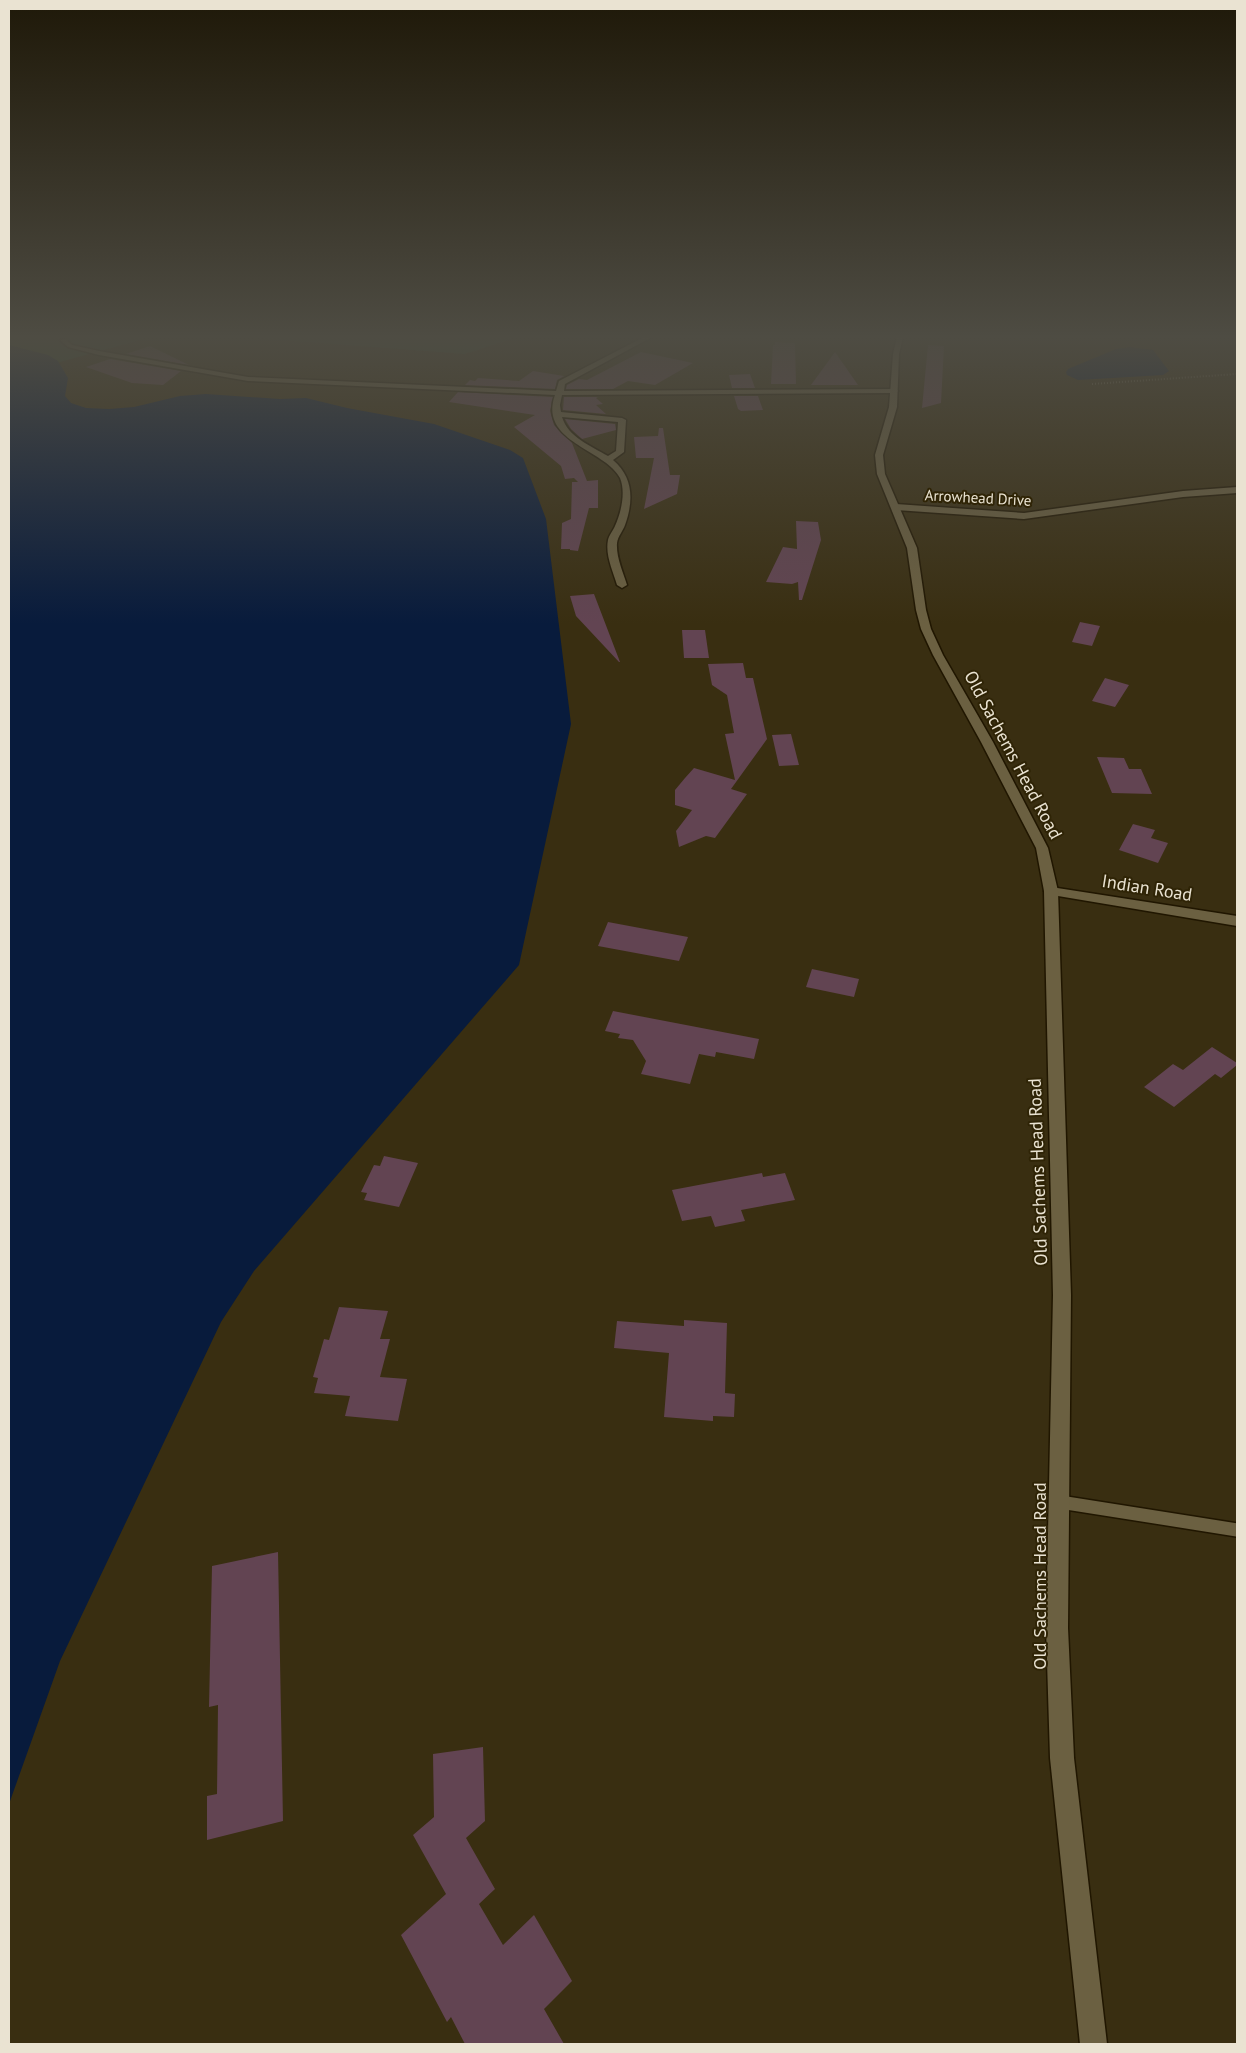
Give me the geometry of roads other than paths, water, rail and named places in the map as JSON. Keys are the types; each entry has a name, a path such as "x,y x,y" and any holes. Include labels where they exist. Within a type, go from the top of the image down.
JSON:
{"street":[{"path":"567,433 621,472 627,487 620,526 613,540 622,585"},
{"path":"606,460 619,455 621,433"},
{"name":"Old Sachems Head Road","path":"885,433 879,455 879,463 912,548 921,610 926,630 938,655 988,742 1042,848 1051,891 1062,1295 1057,1628 1062,1758 1094,2044"},
{"name":"Arrowhead Drive","path":"896,507 1024,516 1184,494 1237,490"},
{"name":"Indian Road","path":"1051,891 1237,921"}],"lane":[{"path":"1060,1502 1237,1530"}],"water":[{"path":"9,433 460,433 510,450 523,458 546,519 571,724 519,965 254,1271 221,1322 60,1661 9,1804"}]}
